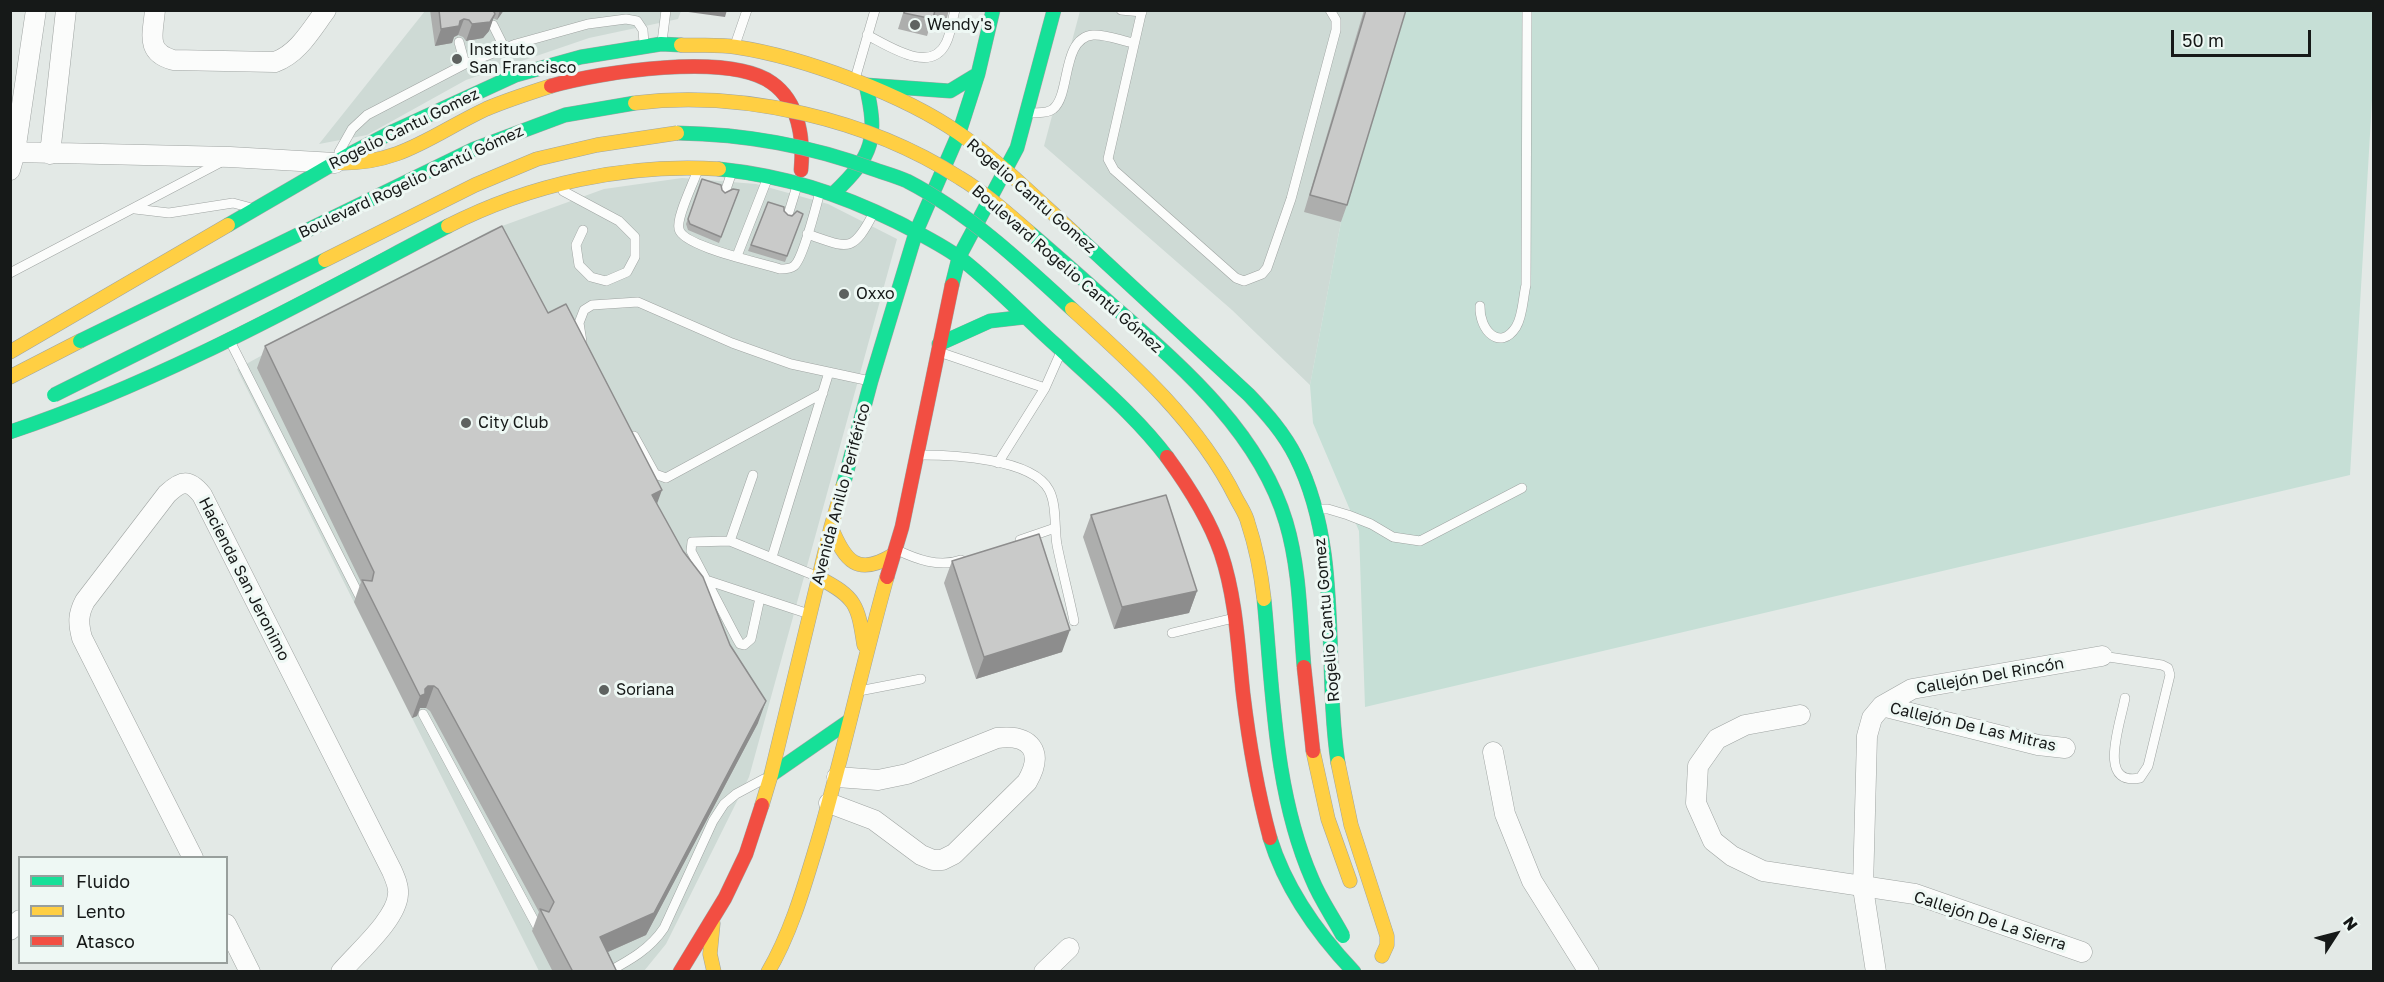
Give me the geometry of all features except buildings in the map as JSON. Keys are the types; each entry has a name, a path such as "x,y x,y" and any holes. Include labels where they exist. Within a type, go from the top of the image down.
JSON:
{"street":[{"path":"36,10 13,161 51,154 230,157 356,165 377,162 414,148 503,102 552,86 657,68 708,68 748,73 773,83 784,93 791,104 801,139 803,156 799,181"},
{"path":"51,154 66,10"},
{"path":"155,10 153,45 164,58 275,62 286,58 296,49 326,10"},
{"name":"Avenida Anillo Periférico","path":"680,972 725,898 746,854 771,775 831,527 871,381 916,232 959,133 978,74 993,10"},
{"path":"768,972 781,950 805,884 837,777 865,655 902,527 959,257 1007,171 1017,148 1054,10"},
{"name":"Rogelio Cantu Gomez","path":"10,352 335,163 394,131 516,75 581,57 662,44 735,47 794,61 860,83 918,110 959,133 1007,171 1249,395 1274,423 1295,458 1314,509 1320,534 1332,635 1337,757 1348,819 1387,936 1387,945 1382,956"},
{"path":"828,191 853,176 873,143 873,126 860,83 935,92 950,90 978,74"},
{"name":"Boulevard Rogelio Cantú Gómez","path":"10,377 474,149 527,127 578,112 651,101 714,99 779,107 845,125 914,152 969,184 1020,225 1128,318 1193,380 1229,420 1261,462 1283,511 1296,570 1313,752 1328,819 1356,898"},
{"name":"Boulevard Rogelio Cantú Gómez","path":"49,398 475,185 537,159 597,145 678,133 751,138 838,156 906,181 972,222 1013,255 1128,359 1191,429 1223,471 1248,521 1262,579 1278,747 1290,816 1312,880 1366,972"},
{"path":"10,432 97,401 229,339 487,207 553,185 624,172 699,167 769,174 828,191 874,210 959,257 1124,408 1172,460 1197,498 1219,548 1235,600 1250,752 1261,811 1279,865 1300,906 1354,972"},
{"path":"1024,317 1031,271 1044,254 1061,242 1080,238"},
{"path":"938,348 986,321 1024,317"},
{"name":"Hacienda San Jeronimo","path":"192,856 82,638 79,624 79,612 85,601 167,494 177,485 186,483 195,487 202,495 392,871 399,891 396,906 387,919 340,972"},
{"path":"831,527 846,558 856,565 868,568 881,563 894,551"},
{"path":"819,578 848,594 854,602 860,613 865,655"},
{"name":"Callejón Del Rincón","path":"1882,706 1912,688 2102,656"},
{"path":"1876,972 1863,888 1867,736 1872,718 1882,706"},
{"name":"Callejón De Las Mitras","path":"1882,706 2038,745 2065,748"},
{"path":"1800,715 1745,725 1716,739 1698,766 1696,803 1713,842 1732,856 1763,871 1863,888"},
{"path":"771,775 849,721"},
{"path":"829,803 874,820 921,855 933,860 942,860 959,849 1028,782 1034,770 1035,759 1033,748 1025,740 1011,736 997,738 897,776 878,780 837,777"},
{"path":"1493,752 1505,814 1532,881 1589,972"},
{"name":"Callejón De La Sierra","path":"1863,888 1915,894 2082,951"},
{"path":"713,919 710,954 714,972"},
{"path":"1369,927 1392,972"},
{"path":"228,928 250,972"},
{"path":"1044,972 1069,948"}],"lane":[{"path":"662,44 666,10"},
{"path":"735,47 747,10"},
{"path":"860,83 867,35 875,10"},
{"path":"867,35 910,55 927,58 936,56 948,41 955,10"},
{"path":"1121,10 1142,11 1108,159 1114,170 1236,278 1244,281 1262,274 1267,268 1292,199 1336,30 1336,20 1330,10"},
{"path":"1480,306 1479,318 1489,334 1499,338 1509,335 1518,325 1526,285 1527,10"},
{"path":"335,163 345,141 367,114 465,64 588,24 626,19 637,21 643,30 645,46"},
{"path":"493,25 506,49"},
{"path":"1027,113 1053,110 1061,95 1071,56 1078,44 1085,38 1093,35 1134,43"},
{"path":"459,42 465,64"},
{"path":"10,273 230,157"},
{"path":"699,167 678,228 682,235 737,256 771,262 780,269 789,269 796,265 802,255 807,234 828,191"},
{"path":"724,192 733,170"},
{"path":"737,256 769,174"},
{"path":"788,215 799,181"},
{"path":"553,185 619,221 635,237 635,257 627,272 606,280 591,277 579,265 576,244 583,230"},
{"path":"135,209 169,213 233,203 256,209"},
{"path":"807,234 839,245 849,245 857,242 863,234 874,210"},
{"path":"586,348 579,323 584,310 592,305 638,302 732,343 791,364 871,381"},
{"path":"229,339 360,597"},
{"path":"938,348 1045,388"},
{"path":"998,463 1045,388 1061,351"},
{"path":"772,557 829,372"},
{"path":"627,422 652,470 655,474 666,478 823,393"},
{"path":"918,455 944,455 998,463 1028,471 1040,478 1049,491 1074,621"},
{"path":"730,541 753,475"},
{"path":"1314,509 1348,515 1371,524 1393,537 1420,541 1522,488"},
{"path":"1006,544 1055,528"},
{"path":"760,598 751,639 744,645 740,644 691,551 692,542 730,541 819,578"},
{"path":"894,551 936,563 954,563 973,556"},
{"path":"709,582 810,614"},
{"path":"1172,633 1236,618"},
{"path":"2102,656 2162,665 2168,668 2170,675 2148,766 2140,778 2129,780 2118,775 2113,763 2125,698"},
{"path":"856,692 921,679"},
{"path":"423,714 538,928"},
{"path":"608,972 633,959 655,940 664,928 713,821 724,804 736,794 771,775"}],"shaded area":[{"name":"Instituto San Francisco","path":"425,11 681,11 678,19 589,38 466,80 367,135 319,144"},
{"path":"1080,11 1405,11 1341,222 1310,385 1232,310 1044,146"},
{"path":"682,178 756,184 828,204 897,239 749,777 666,944 644,971 539,971 237,369 491,230 604,189"}],"green space":[{"path":"1405,11 2373,11 2373,83 2350,475 1365,707 1359,531 1313,423 1310,385 1341,222"}],"traffic: fast":[{"path":"843,486 871,381 916,232 959,133 978,74 993,10"},
{"path":"952,285 959,257 1017,148 1054,10"},
{"path":"228,225 394,131 516,75 581,57 661,44 681,45"},
{"path":"834,193 858,168 870,145 872,119 866,85 950,91 978,74"},
{"path":"80,341 474,149 565,115 635,103"},
{"path":"677,133 752,139 801,148 849,161 907,181 973,223 1014,256 1072,309"},
{"path":"719,169 789,181 832,194 897,222 953,253 985,279 1115,400 1167,457"},
{"path":"10,432 67,412 178,364 287,311 448,226"},
{"path":"1029,232 1190,376 1237,429 1257,458 1274,489 1291,540 1299,594 1304,667"},
{"path":"1074,233 1249,395 1275,424 1296,457 1311,493 1326,568 1338,763"},
{"path":"54,395 325,260"},
{"path":"939,344 990,321 1025,317"},
{"path":"1264,599 1277,741 1290,812 1299,846 1312,879 1343,936"},
{"path":"771,775 849,721"},
{"path":"1270,838 1285,875 1304,910 1354,972"}],"traffic: slow":[{"path":"681,45 729,46 792,59 852,80 911,105 937,119 975,145 1074,233"},
{"path":"336,163 359,162 397,154 486,109 551,86"},
{"path":"635,103 676,100 761,105 845,125 924,157 987,197 1029,232"},
{"path":"325,260 475,185 537,159 597,145 677,133"},
{"path":"448,226 512,199 580,180 649,169 719,169"},
{"path":"10,352 228,225"},
{"path":"1072,309 1163,396 1184,420 1221,471 1247,520 1258,560 1264,599"},
{"path":"10,377 80,341"},
{"path":"762,805 843,486"},
{"path":"831,527 847,557 854,562 870,565 893,555"},
{"path":"768,972 790,926 817,844 887,577"},
{"path":"819,578 841,591 853,604 860,620 864,645"},
{"path":"1313,751 1328,819 1350,881"},
{"path":"1338,763 1351,825 1387,936 1387,945 1382,956"},
{"path":"713,923 710,954 714,972"}],"traffic: jam":[{"path":"551,86 600,75 664,68 726,68 752,74 772,83 781,91 794,111 802,146 801,170"},
{"path":"887,577 902,527 952,285"},
{"path":"1167,457 1191,491 1204,515 1216,540 1226,570 1236,622 1251,748 1270,838"},
{"path":"1304,667 1313,751"},
{"path":"680,972 725,898 746,854 762,805"}],"place":[{"name":"Wendy's","path":"915,25"},
{"name":"Instituto San Francisco","path":"457,59"},
{"name":"Oxxo","path":"844,294"},
{"name":"City Club","path":"466,423"},
{"name":"Soriana","path":"604,690"}]}
